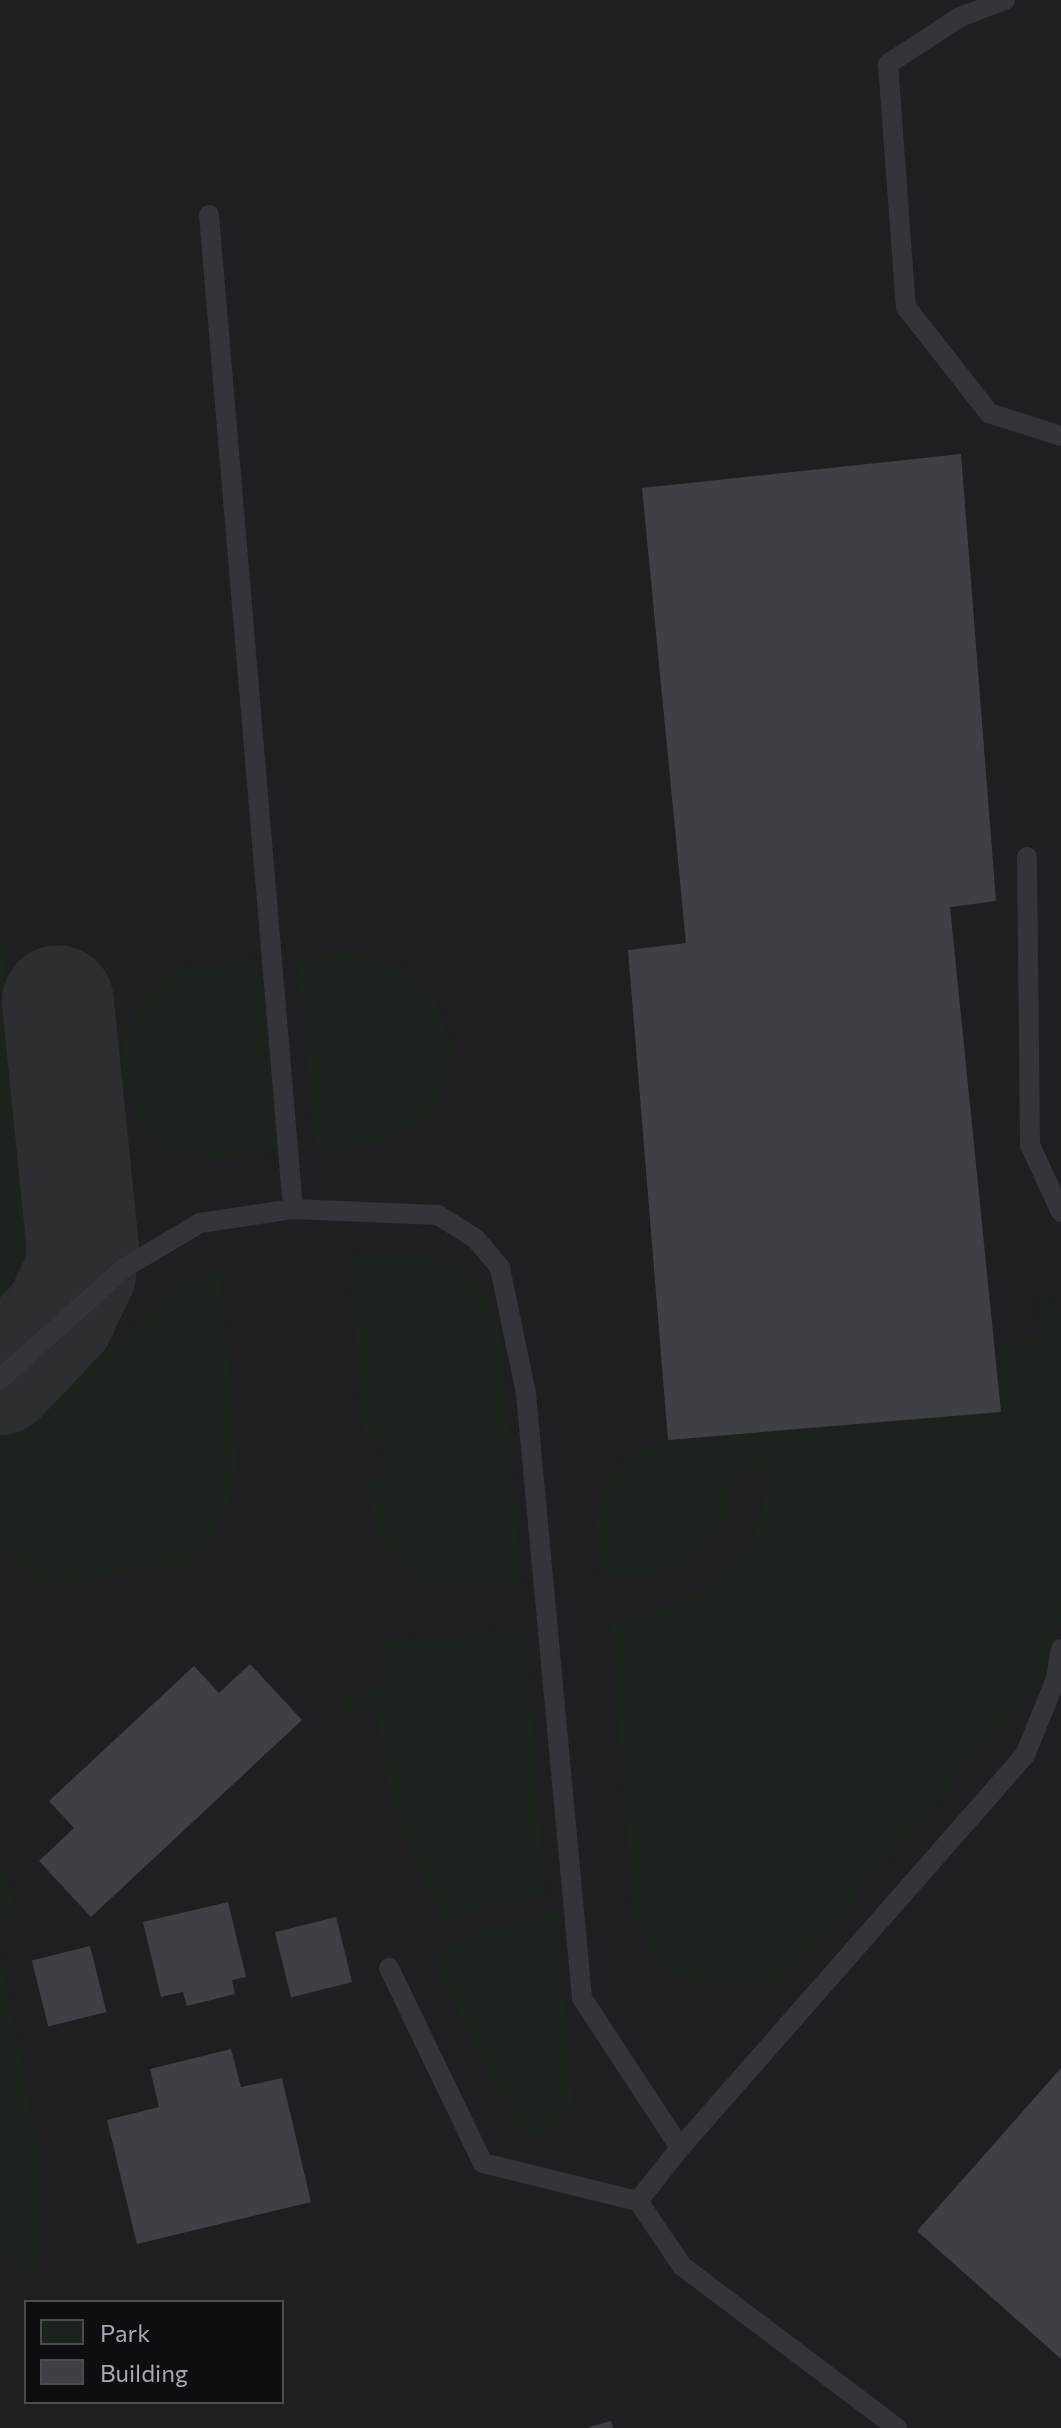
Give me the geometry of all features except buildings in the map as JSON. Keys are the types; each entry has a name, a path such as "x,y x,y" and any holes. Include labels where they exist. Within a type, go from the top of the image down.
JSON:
{"lane":[{"path":"1005,0 960,17 888,64 906,307 989,413 1061,436"},
{"path":"209,215 293,1209"},
{"path":"1027,857 1030,1145 1061,1212"},
{"path":"0,1379 124,1268 200,1223 293,1209 438,1215 476,1239 500,1268 526,1394 582,1998 680,2148"},
{"path":"638,2201 680,2148 1025,1755 1056,1679 1061,1649"},
{"path":"389,1968 483,2163 638,2201 682,2266 897,2428"}],"shaded area":[{"path":"0,0 1061,0 1061,2428 0,2428"}],"green space":[{"path":"0,919 29,1228 10,1287 0,1301"},
{"path":"336,954 372,955 408,970 435,999 452,1046 449,1084 428,1114 388,1141 315,1149 297,959"},
{"path":"259,959 280,1151 214,1159 173,1150 141,1121 121,1085 123,1031 153,989 183,968"},
{"path":"414,1251 454,1267 485,1292 500,1325 521,1587 435,1587 416,1581 398,1565 373,1522 368,1481 386,1480 383,1439 363,1435 349,1256"},
{"path":"219,1269 238,1468 224,1516 207,1552 187,1566 159,1566 41,1587 0,1538 0,1438 204,1271"},
{"path":"1039,1296 1061,1312 1061,1599 1055,1663 782,1981 725,1987 688,1980 651,1954 633,1917 611,1621 671,1608 704,1590 739,1564 761,1518 768,1469 739,1471 732,1491 729,1521 694,1556 653,1576 600,1576 595,1519 606,1486 625,1461 668,1440 1000,1412 998,1344 1041,1338"},
{"path":"525,1628 545,1894 444,1918 393,1811 376,1709 345,1719 339,1697 386,1686 384,1643"},
{"path":"0,1867 21,1919 0,1924"},
{"path":"557,1913 573,2101 538,2141 517,2124 433,1962 460,1941 516,1918"},
{"path":"0,1954 35,2135 36,2272 0,2254"}],"taxiway":[{"path":"0,1379 59,1317 80,1273 83,1249 58,1001"}]}
